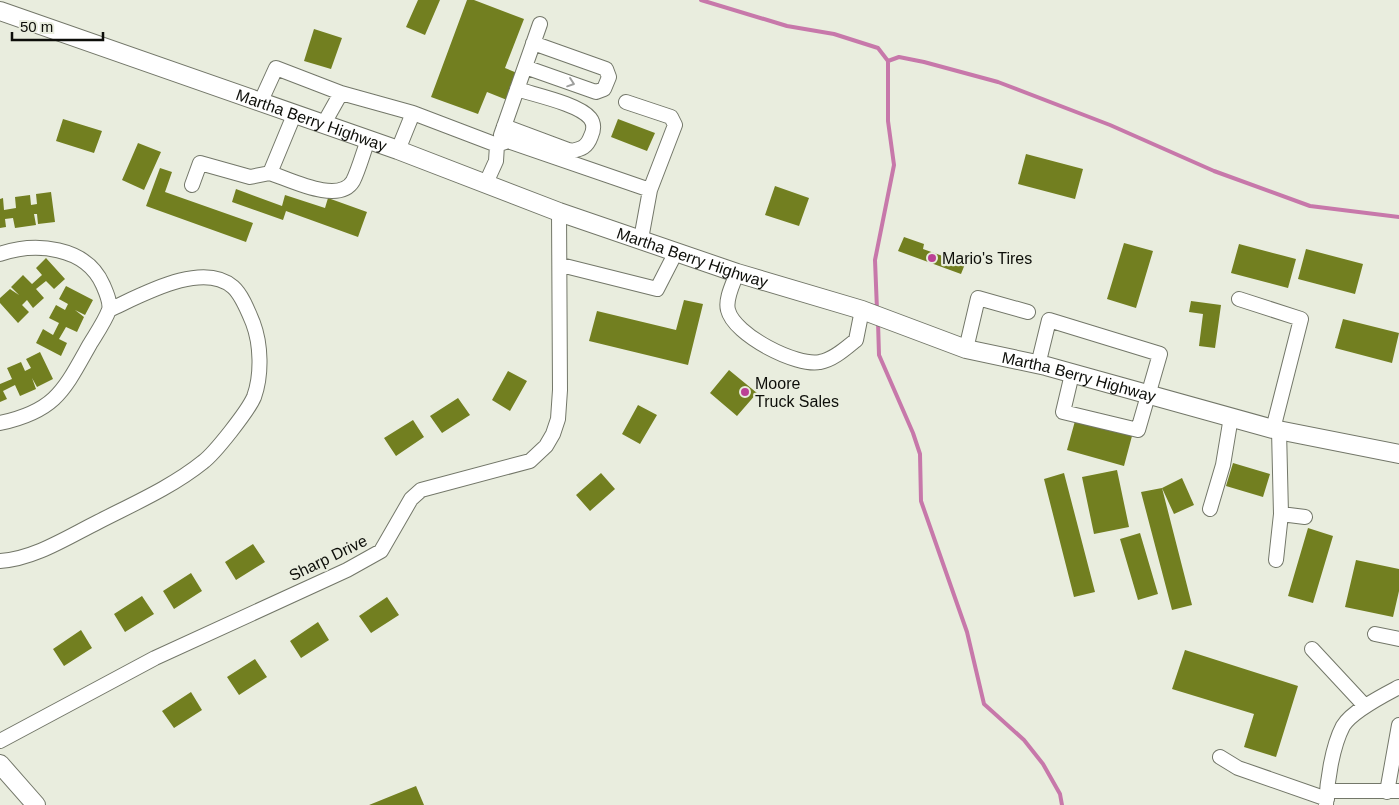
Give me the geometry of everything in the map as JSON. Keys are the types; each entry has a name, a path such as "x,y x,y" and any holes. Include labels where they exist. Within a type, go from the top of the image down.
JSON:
{"main road":[{"name":"Martha Berry Highway","path":"0,11 398,150 559,212 737,273 862,310 966,349 1038,365 1276,430 1399,454"},
{"path":"0,764 36,805"}],"street":[{"path":"486,183 496,161 497,145 540,24"},
{"path":"524,67 596,92 604,89 609,77 606,69 533,43"},
{"path":"260,103 276,68 341,93 413,113 497,145 508,141 650,190"},
{"path":"504,126 571,151 582,149 588,144 594,130 591,119 583,111 517,89"},
{"path":"323,125 341,93"},
{"path":"626,102 671,117 675,125 650,190 641,239"},
{"path":"398,150 413,113"},
{"path":"270,172 294,115"},
{"path":"192,185 200,162 250,177 270,172 328,192 338,191 352,181 368,140"},
{"name":"Sharp Drive","path":"0,741 155,658 347,570 382,551 411,499 422,490 530,460 546,446 558,419 560,390 561,265 559,212"},
{"path":"0,254 16,249 37,247 61,250 82,260 100,277 107,293 109,310 63,392 48,404 19,419 0,423"},
{"path":"561,265 657,290 676,252"},
{"path":"737,273 728,298 728,311 737,324 750,338 800,362 821,362 856,340 862,310"},
{"path":"0,560 43,549 131,505 188,473 205,461 228,434 254,397 259,362 258,338 247,307 233,286 210,276 180,280 109,310"},
{"path":"966,349 978,298 1028,312"},
{"path":"1239,299 1301,319 1276,430 1281,514 1276,560"},
{"path":"1038,365 1049,320 1160,354 1138,430 1063,412 1072,374"},
{"path":"1210,509 1224,458 1231,418"},
{"path":"1281,514 1305,517"},
{"path":"1375,634 1399,639"},
{"path":"1312,648 1365,706"},
{"path":"1327,798 1327,777 1343,726 1365,706 1399,687"},
{"path":"1220,757 1238,768 1327,798 1393,792 1399,725"}],"building":[{"path":"418,0 440,0 425,35 406,27"},
{"path":"467,0 474,0 524,19 505,68 517,73 507,100 487,92 478,114 431,97"},
{"path":"314,29 342,38 331,69 304,61"},
{"path":"63,119 102,131 94,153 56,141"},
{"path":"618,119 655,133 647,151 611,137"},
{"path":"138,143 161,152 144,190 122,180"},
{"path":"1026,154 1083,169 1075,199 1018,184"},
{"path":"160,168 172,172 165,192 253,223 246,242 146,206"},
{"path":"775,186 809,198 799,226 765,215"},
{"path":"236,189 282,206 285,195 325,208 328,198 367,212 358,237 286,211 283,220 232,202"},
{"path":"51,192 55,222 38,224 37,214 34,214 36,225 15,228 13,218 5,219 6,227 0,228 0,199 3,198 4,210 16,208 15,197 30,195 31,205 37,204 36,194"},
{"name":"Mario's Tires","path":"904,237 924,244 923,249 965,264 961,274 898,251"},
{"path":"1124,243 1153,251 1136,308 1107,299"},
{"path":"1239,244 1296,259 1288,288 1231,273"},
{"path":"1306,249 1363,264 1355,294 1298,279"},
{"path":"46,258 65,279 54,289 46,281 36,289 44,298 33,308 27,300 22,305 29,312 18,323 0,303 0,298 10,289 19,295 11,287 23,275 32,284 42,275 36,268"},
{"path":"66,286 93,300 85,315 75,310 84,317 77,332 66,327 59,339 67,343 61,356 36,343 43,329 53,335 59,323 49,318 56,305 65,310 68,304 59,299"},
{"path":"684,300 703,304 688,365 589,341 597,311 676,330"},
{"path":"1191,301 1221,305 1215,348 1199,346 1203,314 1189,312"},
{"path":"1343,319 1399,333 1392,363 1335,348"},
{"path":"40,352 53,379 37,387 32,378 36,389 20,396 15,385 3,391 7,399 0,402 0,384 12,379 7,368 21,362 25,371 31,368 26,359"},
{"path":"729,370 757,393 737,416 710,393"},
{"path":"508,371 527,381 510,411 492,400"},
{"path":"458,398 470,415 442,433 430,416"},
{"path":"638,405 657,415 640,444 622,434"},
{"path":"413,420 424,437 396,456 384,438"},
{"path":"1075,421 1132,436 1124,466 1067,450"},
{"path":"1233,463 1270,474 1263,497 1226,486"},
{"path":"1117,470 1129,527 1094,534 1082,477"},
{"path":"601,473 615,489 590,511 576,495"},
{"path":"1064,473 1095,592 1074,597 1044,479"},
{"path":"1182,478 1194,505 1174,514 1162,488"},
{"path":"1162,488 1192,605 1172,610 1141,492"},
{"path":"1308,528 1333,536 1313,603 1288,596"},
{"path":"1140,533 1158,594 1138,600 1120,539"},
{"path":"253,544 265,562 236,580 225,562"},
{"path":"1356,560 1399,569 1399,591 1393,617 1345,607"},
{"path":"191,573 202,591 174,609 163,591"},
{"path":"142,596 154,614 125,632 114,614"},
{"path":"387,597 399,615 371,633 359,616"},
{"path":"318,622 329,640 301,658 290,641"},
{"path":"81,630 92,648 64,666 53,649"},
{"path":"1185,650 1298,686 1276,757 1244,747 1254,714 1172,689"},
{"path":"255,659 267,677 239,695 227,677"},
{"path":"191,692 202,710 174,728 162,711"},
{"path":"416,786 424,805 369,805"}],"waterway":[{"path":"701,0 787,26 834,34 878,48 888,61 888,121 894,165 875,260 877,310"},
{"path":"888,61 899,57 998,82 1110,125 1214,171 1310,206 1399,217"},
{"path":"878,322 879,355 913,433 920,454 921,501 967,632 984,704 1024,740 1043,764 1060,794 1062,805"}],"place":[{"name":"Mario's Tires","path":"932,258"},
{"name":"Moore Truck Sales","path":"745,392"}]}
